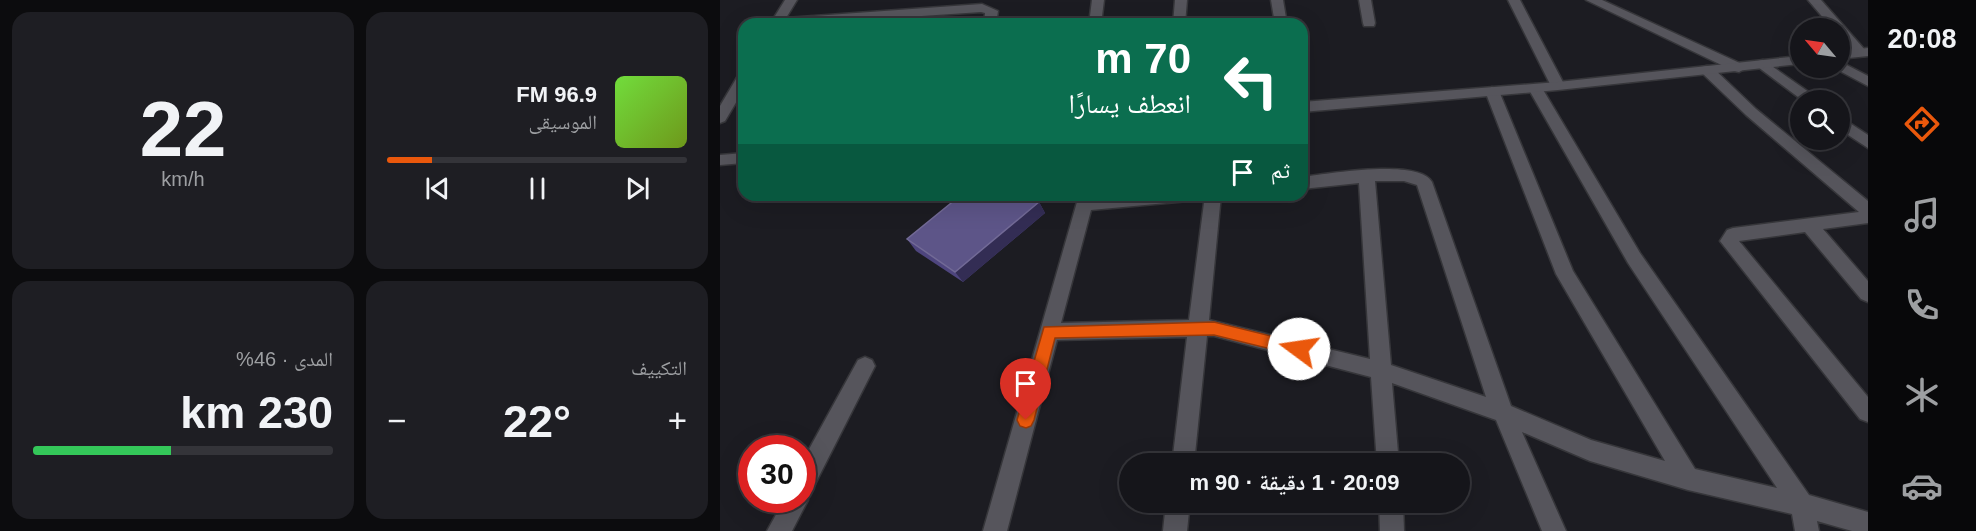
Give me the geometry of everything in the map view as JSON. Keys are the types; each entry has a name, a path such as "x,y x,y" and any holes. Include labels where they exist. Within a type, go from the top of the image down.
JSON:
{"street":[{"path":"779,18 791,0"},
{"path":"1096,18 1098,0"},
{"path":"1180,18 1181,0"},
{"path":"1277,0 1280,18"},
{"path":"1365,0 1369,23"},
{"path":"1514,0 1558,86"},
{"path":"1592,0 1739,68"},
{"path":"1814,0 1864,52"},
{"path":"824,18 948,5 989,8 992,11 991,18"},
{"path":"1308,106 1558,86 1790,61"},
{"path":"1763,64 1798,90"},
{"path":"1707,70 1751,112 1868,210"},
{"path":"1850,71 1868,82"},
{"path":"720,118 738,87"},
{"path":"1535,88 1634,258 1802,505 1807,531"},
{"path":"1492,91 1565,274 1688,479"},
{"path":"1850,129 1868,143"},
{"path":"720,160 738,158"},
{"path":"1308,182 1399,175 1418,178 1424,182 1493,389 1554,531"},
{"path":"1367,176 1387,453"},
{"path":"995,531 1086,201"},
{"path":"1184,453 1212,201"},
{"path":"1867,412 1729,241 1733,235 1868,217"},
{"path":"1810,226 1868,294"},
{"path":"1050,332 1214,328 1383,370 1503,413 1590,450 1688,479 1802,505 1868,524"},
{"path":"816,459 865,366"},
{"path":"779,531 789,513"},
{"path":"1175,531 1177,513"},
{"path":"1391,513 1392,531"}],"building":[{"path":"954,201 1039,202 955,272 907,239"}],"route":[{"path":"1026,420 1050,332 1214,328 1299,349"}]}
